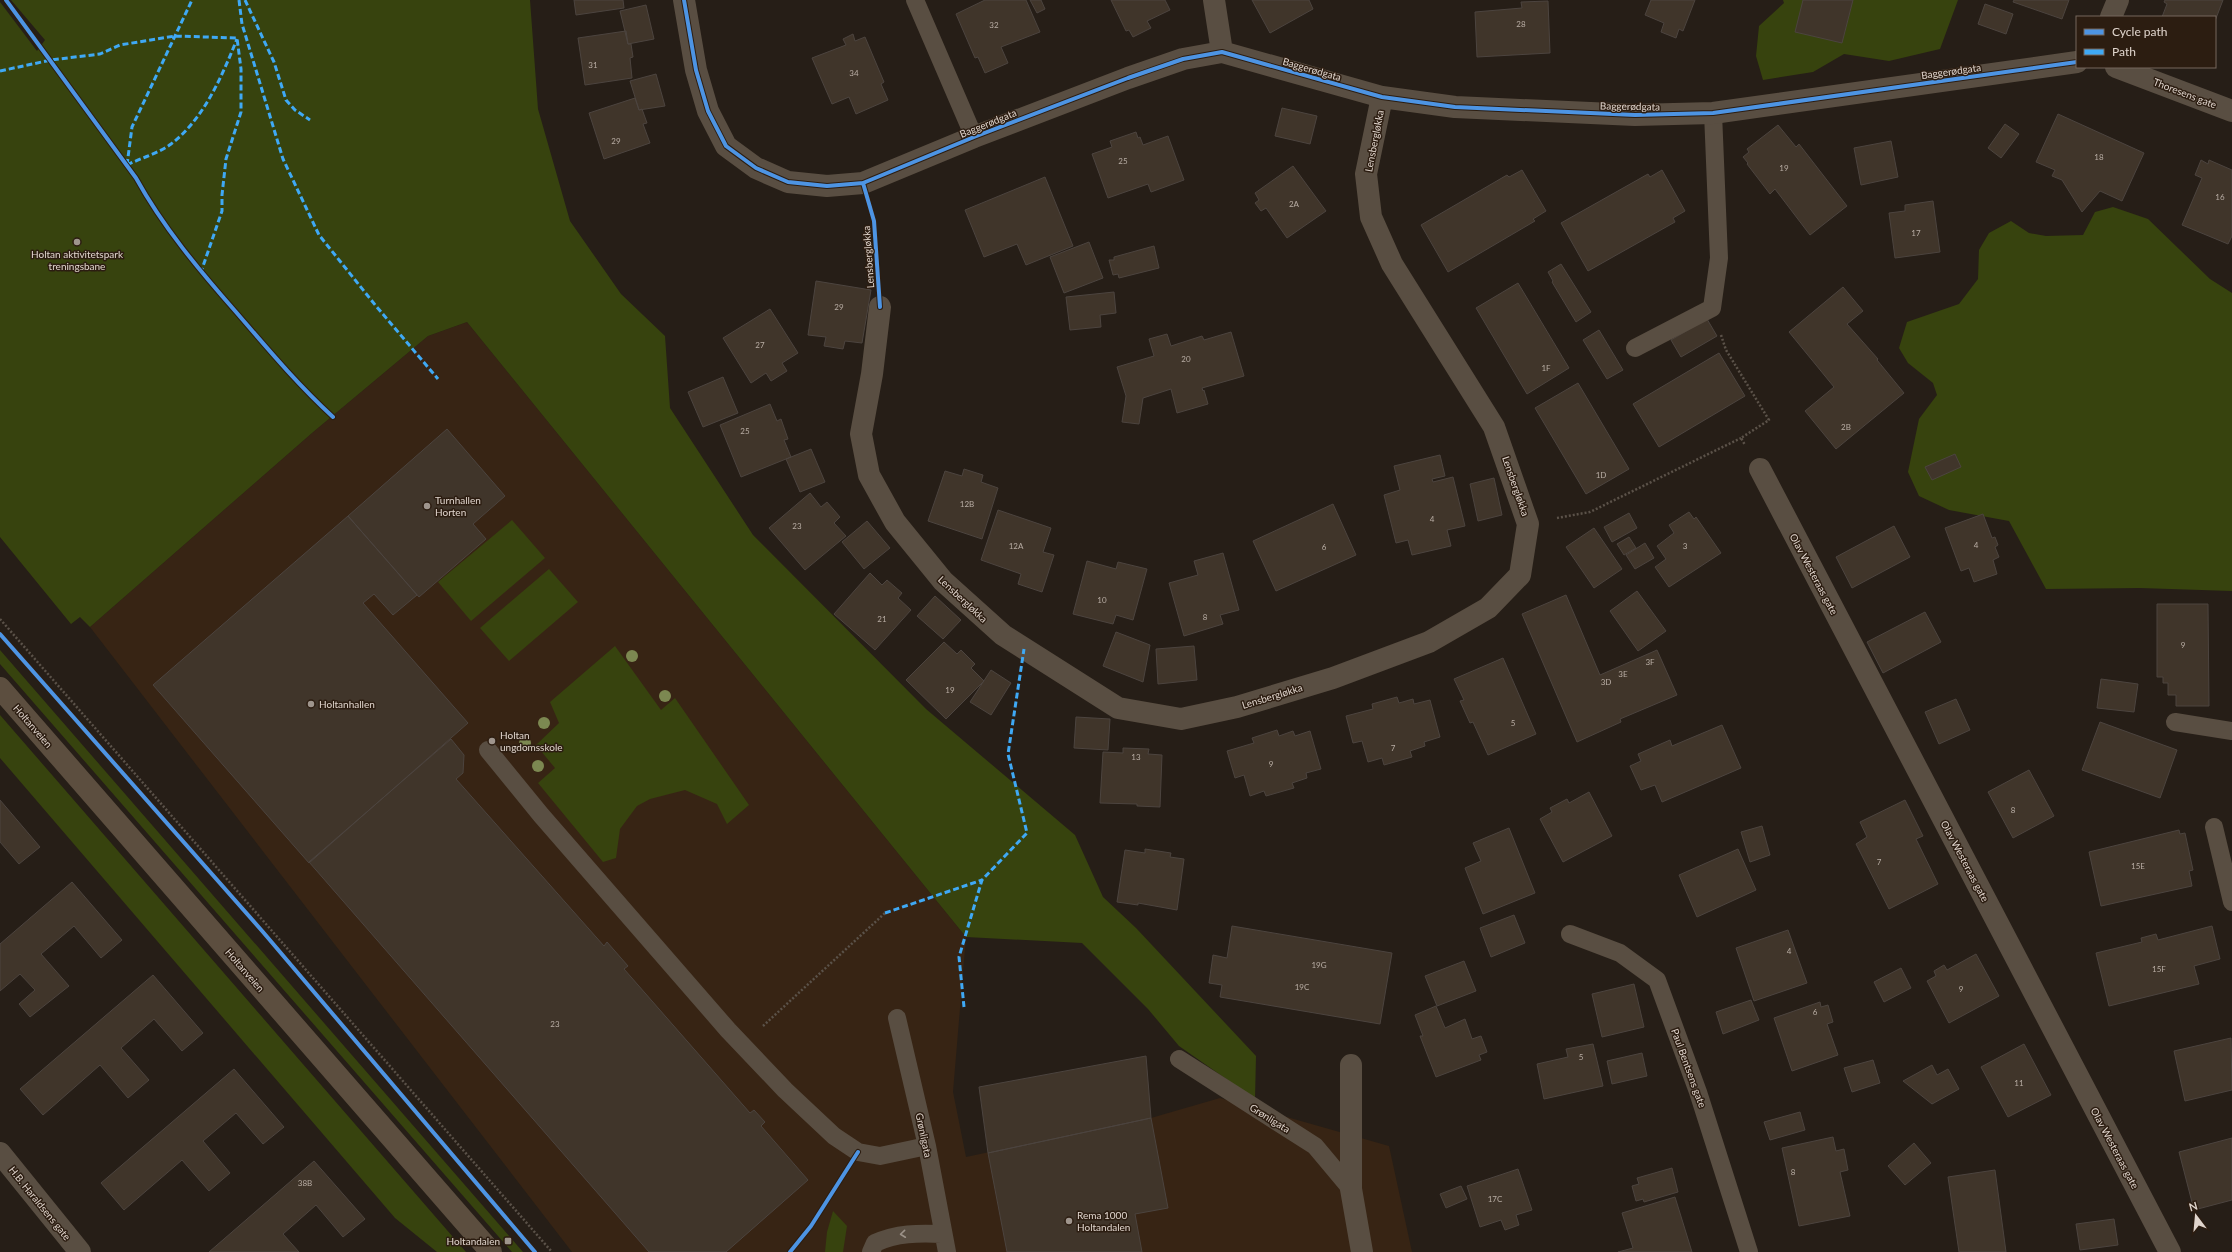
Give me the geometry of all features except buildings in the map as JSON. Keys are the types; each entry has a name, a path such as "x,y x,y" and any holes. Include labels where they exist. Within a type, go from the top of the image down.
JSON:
{"main road":[{"name":"Holtanveien","path":"0,688 491,1252"}],"street":[{"name":"Baggerødgata","path":"684,0 696,70 708,111 726,146 756,168 788,182 827,186 863,183 974,137 1183,59 1222,52 1382,97 1455,106 1619,114 1713,113 2076,62"},
{"path":"1214,0 1222,52"},
{"path":"2111,16 2118,0"},
{"name":"Thoresens gate","path":"2119,68 2232,111"},
{"name":"Lensbergløkka","path":"880,307 872,374 861,434 869,475 895,522 942,581 1002,635 1118,708 1181,719 1237,707 1333,678 1429,642 1488,608 1520,575 1528,524 1522,500 1494,427 1392,264 1371,217 1366,174 1382,97"},
{"name":"Olav Westeraas gate","path":"1760,469 2170,1252"},
{"path":"1351,1065 1351,1189 1362,1252"},
{"name":"H.B. Haraldsens gate","path":"0,1153 80,1252"}],"lane":[{"name":"Baggerødgata","path":"915,0 974,137"},
{"path":"1635,348 1712,308 1719,258 1713,113"},
{"path":"2175,722 2232,731"},
{"path":"488,750 541,815 742,1045 785,1090 834,1136 858,1152 880,1156 927,1146"},
{"path":"2214,826 2232,902"},
{"name":"Paul Bentsens gate","path":"1570,934 1620,952 1657,980 1698,1092 1748,1252"},
{"name":"Grønligata","path":"897,1018 927,1146 942,1234 947,1252"},
{"name":"Grønligata","path":"1179,1059 1315,1146 1351,1189"},
{"path":"871,1252 874,1242 890,1236 913,1233 942,1234"}],"path":[{"path":"1528,524 1590,512 1741,438 1769,420 1726,350 1712,308"},
{"path":"1741,438 1760,469"},
{"path":"0,619 552,1252"},
{"path":"742,1045 885,913"}],"shaded area":[{"name":"Holtan ungdomsskole","path":"467,322 966,937 953,1092 966,1157 1151,1118 1220,1098 1389,1146 1412,1252 572,1252 90,627 312,433 428,336"}],"green space":[{"path":"11,0 530,0 538,109 570,221 621,294 665,336 670,408 753,535 926,709 1075,835 1103,897 1136,928 1256,1056 1255,1099 1179,1046 1148,1009 1082,943 966,937 467,322 428,336 312,433 90,627 80,617 71,624 0,537 0,2 37,51 45,40"},
{"path":"1783,0 1958,0 1940,49 1889,61 1844,54 1813,72 1763,80 1756,56 1759,26 1784,3"},
{"path":"2113,207 2148,219 2210,279 2232,293 2232,591 2140,588 2046,589 2009,521 1949,510 1919,496 1908,472 1919,419 1937,395 1933,383 1908,363 1899,348 1907,322 1959,304 1978,279 1979,250 1989,233 2011,221 2029,233 2046,236 2083,235 2095,212"},
{"path":"512,520 545,558 471,621 438,582"},
{"path":"549,569 578,602 509,661 480,628"},
{"path":"615,646 661,710 675,698 749,805 727,824 717,804 685,790 650,799 637,806 620,829 616,858 603,862 538,783 555,768 536,745 559,723 550,702"},
{"path":"0,650 523,1252 512,1252 0,664"},
{"path":"0,715 466,1252 437,1252 395,1218 0,758"},
{"path":"833,1211 847,1226 843,1252 825,1252 827,1232"}],"marked path":[{"path":"127,165 132,127 192,0"},
{"path":"239,0 242,24 283,159 319,235 376,306 438,379"},
{"path":"245,0 274,62 286,100 295,110 310,120"},
{"path":"0,71 51,60 100,54 120,45 175,36 237,38 241,69 241,112 226,159 222,195 222,211 201,272"},
{"path":"127,165 166,147 183,134 211,96 237,39"},
{"path":"964,1007 959,957 982,880 1027,833 1008,754 1024,649"},
{"path":"885,913 982,880"}],"cycle path":[{"path":"6,0 136,178 158,214 182,248 283,366 333,417"},
{"path":"684,0 696,70 708,111 726,146 756,168 788,182 827,186 863,183 974,137 1128,78 1183,59 1222,52 1382,97 1455,107 1635,115 1713,113 2076,62"},
{"path":"863,183 874,221 880,307"},
{"path":"0,634 263,932 535,1252"},
{"path":"790,1252 811,1226 858,1152"}],"place":[{"name":"Holtan aktivitetspark treningsbane","path":"77,242"},
{"name":"Turnhallen Horten","path":"427,506"},
{"name":"Holtanhallen","path":"311,704"},
{"name":"Holtan ungdomsskole","path":"492,741"},
{"name":"Rema 1000 Holtandalen","path":"1069,1221"},
{"name":"Holtandalen","path":"508,1241"}]}
